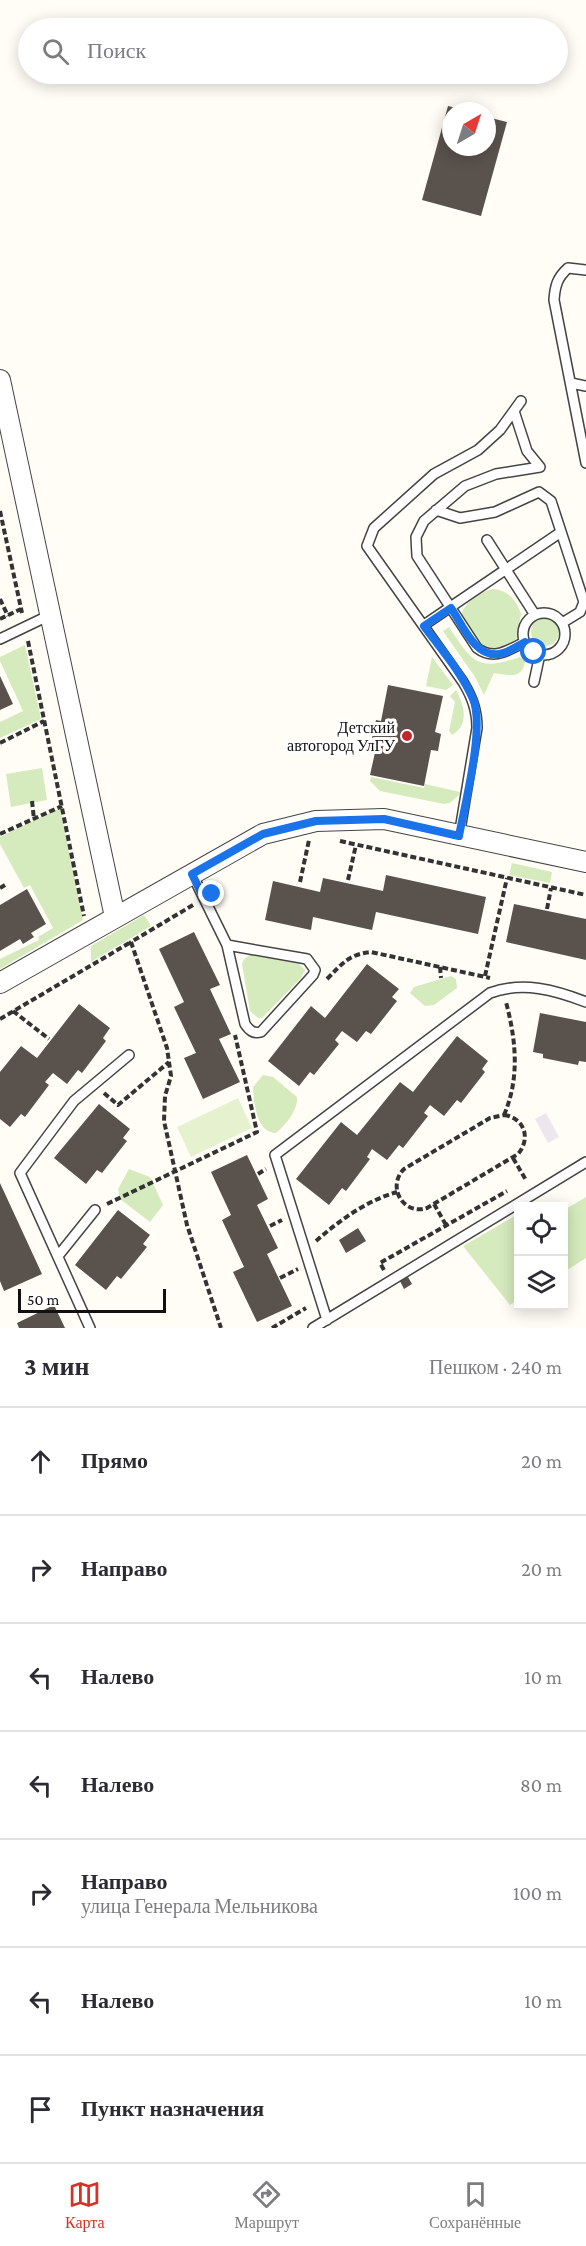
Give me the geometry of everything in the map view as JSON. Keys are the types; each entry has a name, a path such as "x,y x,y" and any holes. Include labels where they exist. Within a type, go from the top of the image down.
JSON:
{"street":[{"path":"0,381 4,423 50,615 115,916"},
{"path":"0,983 263,834 316,821 384,819 586,862"}],"lane":[{"path":"586,270 568,268 560,275 555,287 554,300 586,463"},
{"path":"571,383 586,386"},
{"path":"459,836 475,748 477,715 473,699 367,546 374,528 434,474 478,450 500,430 521,401"},
{"path":"514,411 527,451 540,467 496,474 465,486 423,521 416,537 417,556 477,648 484,653 501,654 525,642"},
{"path":"436,510 460,518 495,512 539,492 551,501 584,602 580,612 562,623"},
{"path":"424,626 561,532"},
{"path":"487,540 534,615"},
{"path":"545,613 552,615 562,623 565,637 562,644 553,652 540,654 534,652 525,642 524,628 534,615 545,613"},
{"path":"0,639 50,615"},
{"path":"534,682 540,654"},
{"path":"192,874 227,945 245,1024 249,1030 255,1033 261,1032 313,975 314,966 307,959 227,945"},
{"path":"327,1320 275,1155 490,993 519,986 563,993 586,1002"},
{"path":"90,1328 20,1173 74,1101 129,1055"},
{"path":"313,1328 586,1161"},
{"path":"58,1256 95,1210"}],"path":[{"path":"0,515 86,923"},
{"path":"0,599 8,616"},
{"path":"0,619 21,609"},
{"path":"0,743 45,721"},
{"path":"32,801 34,819"},
{"path":"0,834 62,806"},
{"path":"301,838 316,836"},
{"path":"300,882 310,837"},
{"path":"336,840 586,895"},
{"path":"348,880 356,845"},
{"path":"485,976 507,878"},
{"path":"0,888 5,885"},
{"path":"546,909 551,888"},
{"path":"0,1019 204,899"},
{"path":"131,942 170,1061 171,1076 165,1096 164,1121 188,1225 221,1328"},
{"path":"322,984 344,962 357,954 371,952 485,976 493,980"},
{"path":"440,967 441,978"},
{"path":"504,1115 512,1095 515,1060 514,1041 505,999"},
{"path":"13,1011 49,1040"},
{"path":"94,1084 118,1105 170,1061"},
{"path":"504,1115 517,1119 525,1133 522,1149 513,1158 423,1209 414,1209 404,1203 397,1192 397,1179 408,1166 489,1118 504,1115"},
{"path":"95,1210 257,1132"},
{"path":"513,1158 526,1180"},
{"path":"390,1281 380,1263 536,1174"},
{"path":"304,1246 315,1241 367,1203 397,1192"},
{"path":"434,1204 446,1225"},
{"path":"272,1328 306,1308"}],"shaded area":[{"path":"546,1113 559,1137 548,1143 535,1119"}],"green space":[{"path":"494,589 511,597 521,614 517,638 501,648 490,650 480,645 461,615 474,598"},
{"path":"545,618 555,622 559,632 555,642 545,646 535,642 531,632 535,622"},
{"path":"449,627 464,649 477,661 494,664 520,657 525,661 524,667 514,675 494,673 484,695 475,677 443,631"},
{"path":"25,645 41,719 0,738 0,722 23,711 0,657"},
{"path":"432,657 453,685 446,690 426,686"},
{"path":"456,690 464,714 458,731 452,735 449,731 455,702 450,696"},
{"path":"42,768 47,800 11,807 6,774"},
{"path":"371,777 424,788 425,784 460,792 460,794 450,803 444,804 380,791 370,781"},
{"path":"60,808 83,920 0,969 0,959 39,940 38,937 53,928 30,885 24,888 0,844 0,837"},
{"path":"512,863 552,872 550,883 509,875"},
{"path":"144,915 151,926 91,962 91,946"},
{"path":"251,954 299,964 305,970 301,978 262,1018 258,1018 250,1011 242,964 244,959"},
{"path":"451,976 456,979 457,988 434,1005 425,1006 410,993 414,987"},
{"path":"263,1075 273,1077 297,1097 296,1107 291,1117 276,1133 264,1128 255,1108 253,1087"},
{"path":"238,1098 252,1128 191,1157 177,1127"},
{"path":"129,1169 150,1177 163,1205 150,1222 120,1199 118,1189"},
{"path":"586,1197 586,1258 568,1269 568,1256 568,1208"},
{"path":"514,1216 514,1302 510,1305 463,1246"}],"building":[{"path":"496,119 507,122 481,216 422,200 442,128 442,156 496,156"},
{"path":"0,676 13,704 0,710"},
{"name":"Детский автогород УлГУ","path":"388,685 443,696 435,732 441,734 438,751 431,750 424,786 370,775 378,739 372,738 376,720 381,721"},
{"path":"386,875 486,897 478,934 376,912 372,930 313,917 311,930 265,920 273,881 320,892 323,878 383,891"},
{"path":"27,889 46,924 31,933 34,937 23,944 20,939 0,951 0,905"},
{"path":"514,904 586,919 586,960 506,942"},
{"path":"194,932 220,985 210,989 231,1034 219,1039 240,1082 203,1099 184,1058 196,1053 174,1007 184,1002 159,949"},
{"path":"367,964 399,989 392,997 397,1001 371,1034 366,1031 357,1042 342,1031 335,1040 339,1044 314,1075 310,1072 299,1086 268,1061 311,1006 325,1018"},
{"path":"79,1004 110,1028 103,1038 106,1041 82,1073 78,1070 67,1084 53,1073 45,1082 49,1085 25,1117 21,1114 10,1127 0,1119 0,1072 21,1046 37,1058"},
{"path":"540,1013 586,1022 586,1062 579,1061 578,1065 543,1058 543,1054 533,1052"},
{"path":"457,1036 488,1061 482,1069 485,1072 461,1103 457,1100 444,1116 430,1105 424,1113 428,1116 403,1148 399,1145 387,1160 372,1149 367,1157 370,1159 346,1191 342,1188 329,1205 296,1179 341,1122 357,1135 400,1082 413,1092"},
{"path":"99,1104 130,1129 123,1138 127,1141 102,1173 97,1170 86,1184 54,1158"},
{"path":"247,1155 268,1199 257,1205 278,1248 267,1254 292,1306 257,1322 233,1272 244,1267 222,1220 231,1215 211,1172"},
{"path":"0,1183 42,1274 4,1291 0,1281"},
{"path":"118,1210 150,1235 143,1244 147,1247 121,1279 117,1276 106,1290 75,1265"},
{"path":"358,1228 366,1241 346,1253 339,1240"},
{"path":"408,1277 412,1284 404,1289 400,1281"},
{"path":"54,1305 65,1328 19,1328 17,1323"}],"place":[{"name":"Детский автогород УлГУ","path":"407,736"}],"route":[{"path":"212,894 204,899 192,874 263,834 316,821 384,819 459,836 475,748 477,715 473,699 463,682 424,626 451,608 477,648 484,653 501,654 525,642 534,652"}]}
